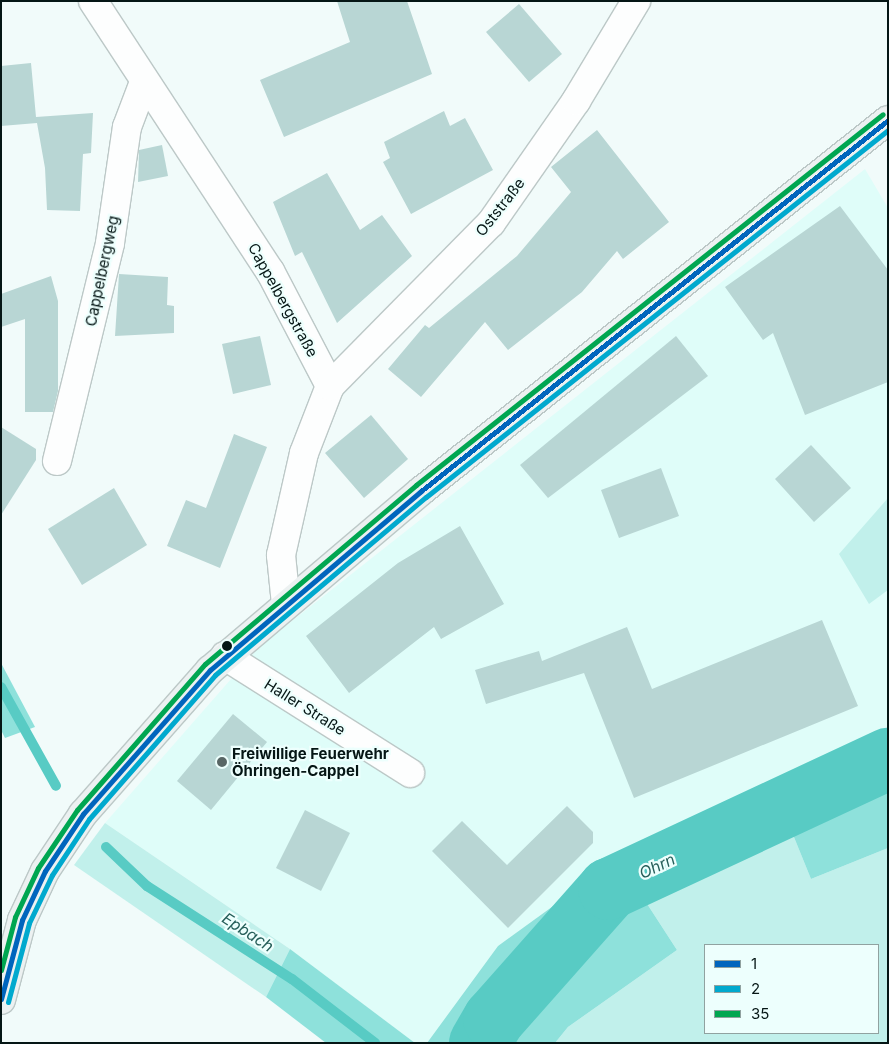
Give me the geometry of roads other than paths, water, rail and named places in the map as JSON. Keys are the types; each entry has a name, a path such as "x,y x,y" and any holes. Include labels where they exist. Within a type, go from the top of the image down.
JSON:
{"main road":[{"path":"1,1000 22,920 45,871 83,814 170,712 225,656 421,491 888,120"}],"street":[{"name":"Cappelbergstraße","path":"93,1 144,82 270,271 330,386"},
{"name":"Oststraße","path":"330,386 490,223 576,101 636,1"},
{"name":"Cappelbergweg","path":"57,461 110,243 127,126 144,82"},
{"path":"286,604 281,555 304,453 330,386"},
{"name":"Haller Straße","path":"225,656 410,773"}],"waterway":[{"name":"Epbach","path":"1,687 56,786"},
{"name":"Ohrn","path":"480,1043 494,1019 609,889 888,759"},
{"name":"Epbach","path":"106,847 147,886 292,979 375,1043"}],"place":[{"name":"Freiwillige Feuerwehr Öhringen-Cappel","path":"222,762"}]}
